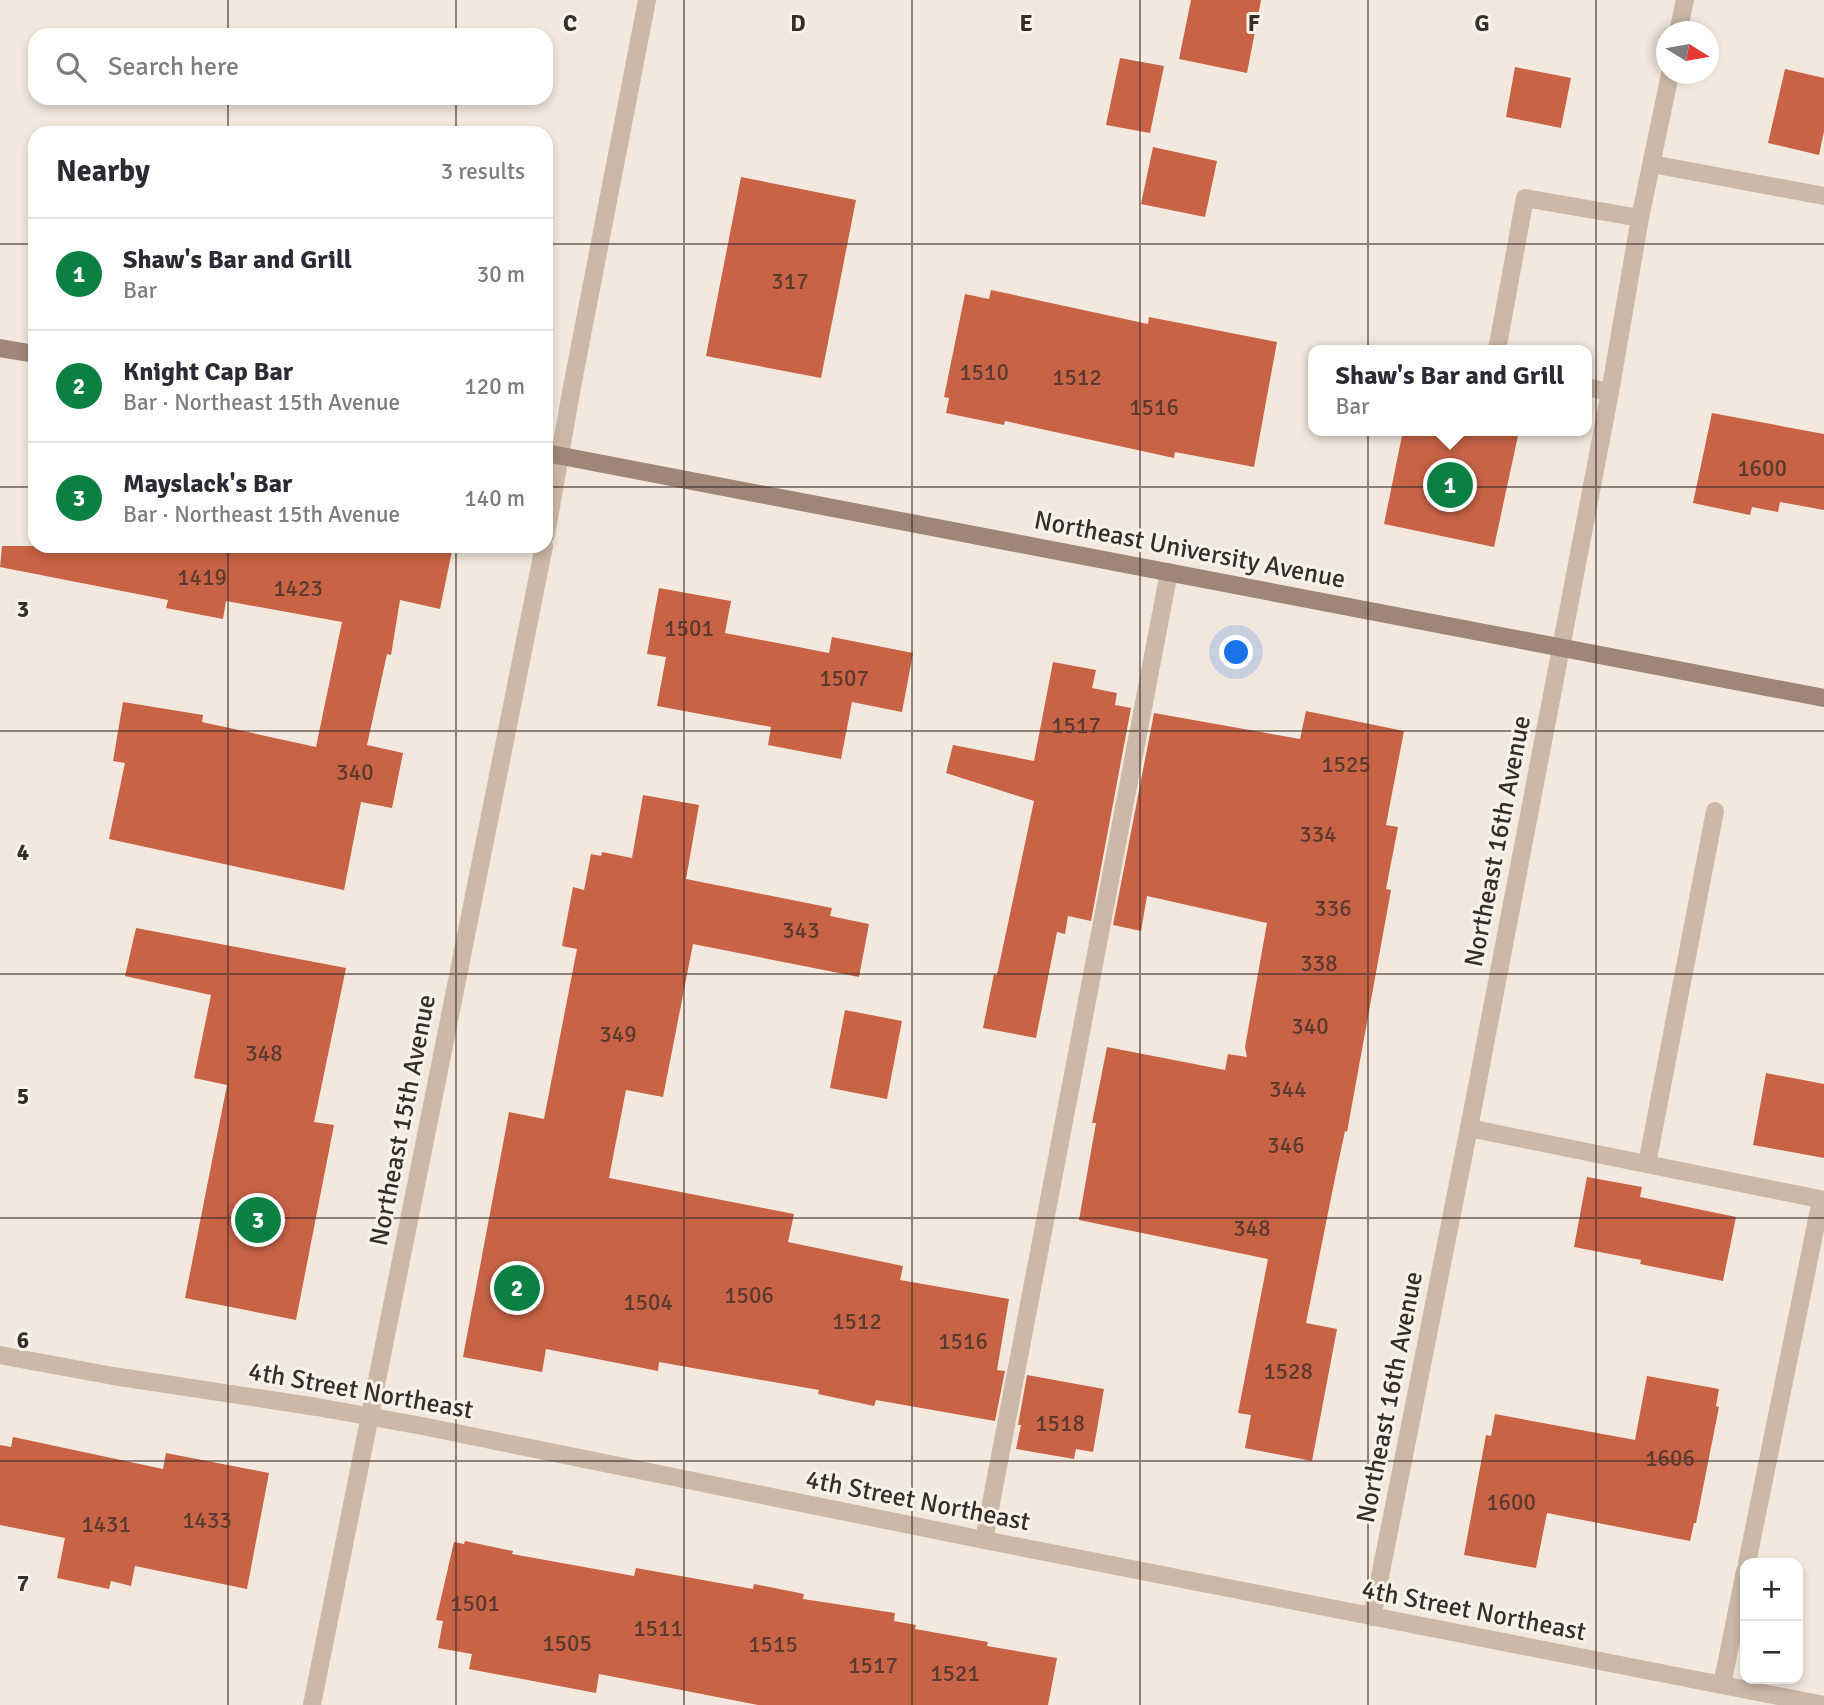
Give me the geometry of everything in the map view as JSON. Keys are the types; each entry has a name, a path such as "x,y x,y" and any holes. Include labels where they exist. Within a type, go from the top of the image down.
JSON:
{"main road":[{"path":"0,348 28,354"},
{"name":"Northeast University Avenue","path":"553,454 1824,698"}],"street":[{"path":"553,454 647,0"},
{"path":"1680,21 1685,0"},
{"name":"Northeast 16th Avenue","path":"1372,1617 1469,1128 1610,392 1640,218 1668,84"},
{"path":"1653,164 1824,196"},
{"path":"1498,345 1525,198 1640,218"},
{"path":"1592,388 1610,392"},
{"name":"Northeast 15th Avenue","path":"312,1705 543,553"},
{"path":"984,1540 1169,572"},
{"path":"1647,1164 1715,811"},
{"path":"1469,1128 1822,1200 1748,1558"},
{"name":"4th Street Northeast","path":"0,1355 371,1417 1824,1705"},
{"path":"1722,1685 1740,1596"}],"building":[{"path":"1191,0 1261,0 1247,73 1179,59"},
{"path":"1120,58 1164,66 1150,133 1106,125"},
{"path":"1515,67 1571,78 1561,128 1506,117"},
{"path":"1785,69 1824,78 1824,131 1819,155 1768,143"},
{"path":"1153,147 1217,161 1205,217 1141,204"},
{"path":"741,177 856,200 821,378 706,356"},
{"path":"991,290 1148,324 1149,317 1277,342 1254,467 1175,452 1174,458 1005,421 1004,425 946,413 949,398 944,397 965,294 989,299"},
{"path":"1712,413 1824,434 1824,510 1780,502 1778,512 1752,507 1750,515 1693,503"},
{"path":"1402,436 1518,436 1494,547 1384,524"},
{"path":"2,546 28,546 28,553 452,553 440,609 400,600 391,655 387,654 367,745 403,753 392,808 361,802 344,890 109,839 125,763 113,761 123,702 203,715 202,722 316,747 342,622 226,601 223,619 166,608 168,600 0,567"},
{"path":"659,588 731,601 725,633 829,653 832,637 913,653 902,712 852,702 841,759 768,745 771,727 657,706 666,657 647,654"},
{"path":"1053,662 1096,670 1092,688 1117,693 1115,705 1131,708 1091,921 1068,916 1065,934 1057,932 1036,1038 983,1028 1034,801 946,773 953,745 1034,761"},
{"path":"1306,711 1404,731 1386,825 1398,827 1386,889 1391,890 1347,1132 1345,1131 1306,1323 1337,1329 1312,1461 1245,1448 1251,1415 1238,1413 1268,1259 1079,1220 1096,1123 1092,1123 1107,1047 1225,1070 1228,1054 1247,1057 1245,1047 1267,923 1147,896 1141,931 1113,925 1154,713 1300,739"},
{"path":"643,795 699,805 686,879 832,908 830,916 869,924 859,977 693,944 663,1097 626,1090 609,1178 794,1214 788,1242 903,1266 900,1280 1009,1299 997,1370 1005,1371 995,1421 876,1400 874,1406 818,1394 819,1390 659,1362 658,1371 546,1349 542,1372 463,1357 509,1112 544,1119 577,949 562,946 573,887 584,890 591,854 601,856 602,852 632,858"},
{"path":"136,928 346,968 314,1122 334,1125 296,1320 185,1298 227,1085 194,1078 211,995 125,976"},
{"path":"845,1010 902,1021 887,1099 830,1088"},
{"path":"1766,1073 1824,1084 1824,1158 1753,1145"},
{"path":"1587,1177 1642,1187 1640,1197 1736,1217 1723,1281 1640,1264 1641,1260 1574,1247"},
{"path":"1027,1375 1104,1389 1093,1452 1076,1449 1074,1459 1016,1449"},
{"path":"1647,1376 1719,1389 1716,1406 1719,1407 1690,1541 1547,1513 1536,1568 1464,1555 1486,1435 1491,1436 1495,1414 1635,1440"},
{"path":"13,1437 163,1469 166,1453 269,1473 247,1589 135,1566 131,1586 111,1581 109,1589 57,1578 65,1538 0,1525 0,1445 11,1447"},
{"path":"465,1541 513,1551 512,1554 634,1576 636,1568 753,1589 754,1584 804,1594 803,1599 895,1613 894,1621 916,1625 915,1629 988,1642 987,1646 1057,1658 1048,1705 758,1705 599,1674 596,1693 469,1669 472,1654 438,1648 443,1621 436,1620 454,1542 464,1544"}],"place":[{"name":"Shaw's Bar and Grill","path":"1450,485"},
{"name":"Mayslack's Bar","path":"258,1220"},
{"name":"Knight Cap Bar","path":"517,1288"}]}
